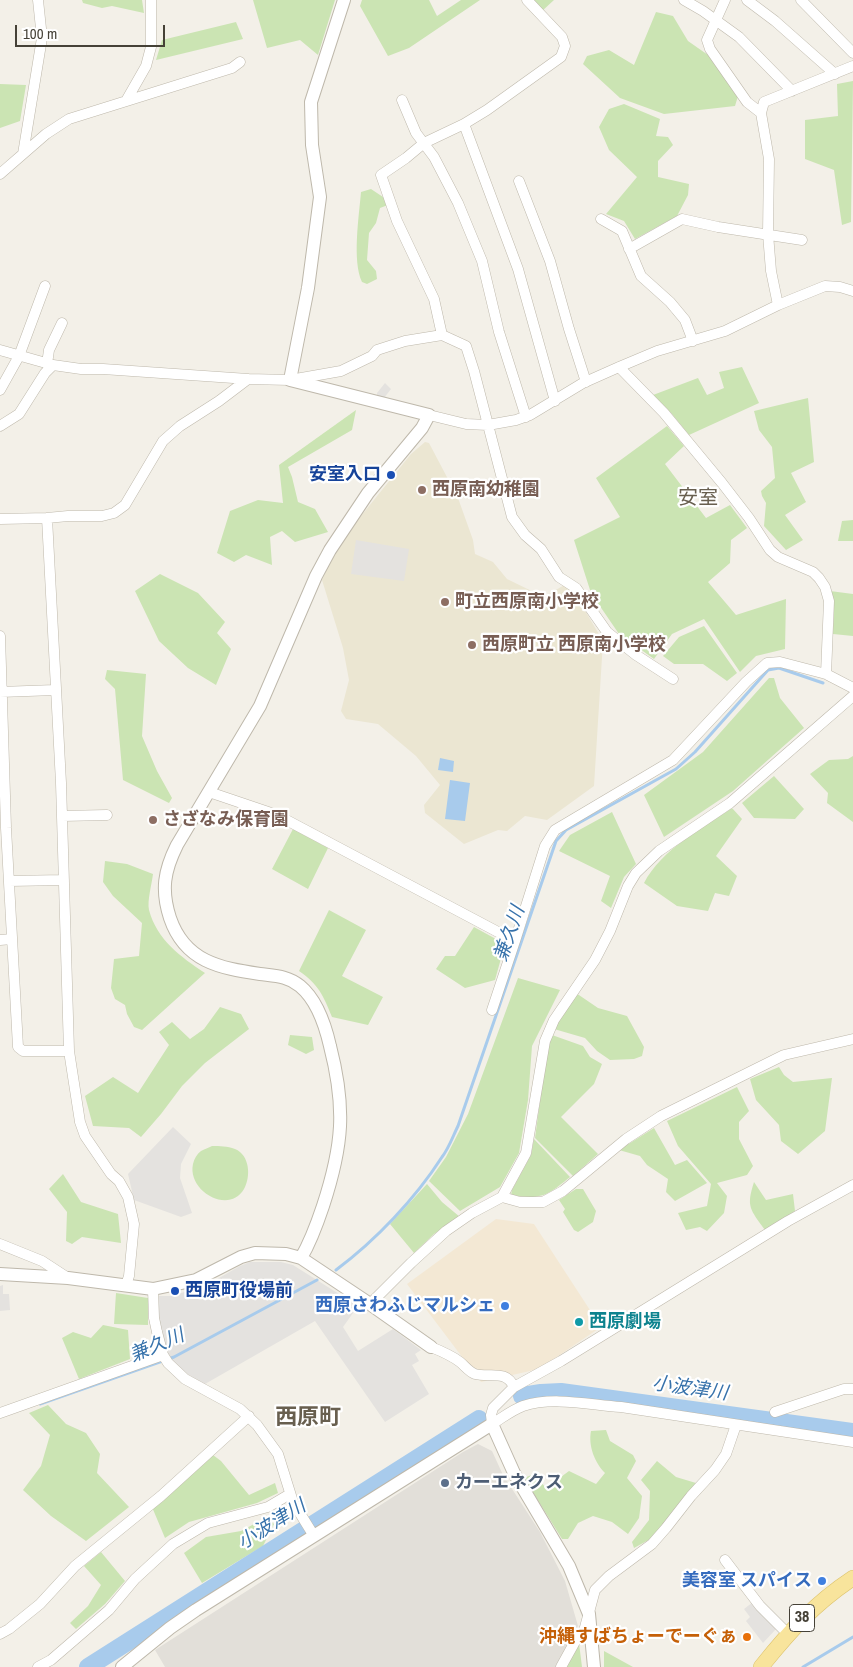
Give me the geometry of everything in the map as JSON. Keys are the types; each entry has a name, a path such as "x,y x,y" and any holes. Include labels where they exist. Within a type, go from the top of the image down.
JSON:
{"main road":[{"name":"38","path":"761,1667 788,1634 822,1600 853,1578"}],"street":[{"path":"23,154 42,38 38,0"},
{"path":"126,101 146,66 151,48 151,0"},
{"path":"290,380 308,288 320,197 312,145 311,102 344,0"},
{"path":"442,334 434,299 398,221 381,175 424,143 464,124 561,56 565,46 562,37 527,0"},
{"path":"684,0 739,37 792,91"},
{"path":"725,0 707,40 710,49 747,102 762,113"},
{"path":"748,0 775,20 835,74"},
{"path":"801,0 853,53"},
{"path":"0,174 46,134 69,119 232,68 240,62"},
{"path":"778,305 771,271 768,234 769,159 762,113 764,102 853,66"},
{"path":"402,100 416,133 434,157 458,203 482,261 499,332 526,417"},
{"path":"464,124 518,269 555,400"},
{"path":"520,181 550,260 568,329 586,382"},
{"path":"600,219 622,231 641,276 670,302 685,320 692,341"},
{"path":"629,249 682,219 718,227 802,240"},
{"path":"0,390 19,356 45,286"},
{"path":"290,380 466,424 502,424 526,417 586,382 619,367 657,351 725,331 778,305 825,286 853,290"},
{"path":"0,426 19,414 50,365 49,350 62,323"},
{"path":"0,350 50,365 81,369 290,380 340,371 372,356 377,350 405,341 442,334 466,346 512,517 525,535 541,549 559,578 576,588 607,632 636,655 673,679"},
{"path":"619,367 664,413 722,483 749,518 770,550 778,557 813,572 819,578 825,587 829,601 826,674"},
{"path":"0,519 102,516 114,513 125,506 164,441 176,429 219,401 248,379"},
{"path":"301,1258 314,1231 337,1158 341,1120 337,1074 324,1026 316,1007 307,993 290,980 283,977 225,968 198,957 182,941 174,928 165,893 165,880 169,862 177,845 260,706 330,550 368,493 422,428 428,416"},
{"path":"47,518 62,816 69,1051 80,1122 85,1136 111,1174 119,1180 128,1197 134,1224 129,1276 126,1285"},
{"path":"0,636 3,828 9,882 18,1047 23,1051 69,1051"},
{"path":"492,1010 545,846 555,830 673,760 746,682 767,663 780,662 826,674 853,688"},
{"path":"1,692 55,690"},
{"path":"370,1304 446,1231 472,1213 502,1197 526,1153 546,1041 554,1020 595,960 610,931 628,886 636,873 658,851 730,803 853,696"},
{"path":"209,792 277,815 515,941"},
{"path":"62,816 107,815"},
{"path":"9,882 64,880"},
{"path":"0,940 12,939"},
{"path":"502,1197 520,1202 543,1202 563,1192 626,1139 661,1116 784,1055 853,1039"},
{"path":"594,1667 589,1614 569,1566 514,1473 492,1424 491,1415 493,1408 514,1388 788,1221 853,1185"},
{"path":"0,1244 42,1261 68,1278"},
{"path":"0,1274 68,1278 154,1289 196,1280 241,1257 255,1253 286,1254 301,1258 431,1347 452,1357 471,1372 477,1374 498,1374 508,1379 514,1388"},
{"path":"154,1289 154,1318 165,1358 184,1379 240,1409 257,1425 278,1454 292,1498 312,1534"},
{"path":"0,1412 165,1358"},
{"path":"529,1380 540,1384"},
{"path":"775,1412 844,1389 853,1390"},
{"path":"122,1667 170,1628 312,1534 521,1407 549,1402 621,1407 853,1442"},
{"path":"0,1634 40,1604 75,1566 160,1496 249,1416"},
{"path":"561,1667 577,1638 584,1631 595,1590 608,1576 658,1538 691,1496 715,1470 726,1454 736,1425"},
{"path":"38,1667 56,1656 109,1610 135,1579 172,1544 208,1523 268,1507 292,1498"},
{"path":"725,1560 760,1606 788,1634"}],"shaded area":[{"path":"385,383 391,389 384,398 377,397 377,393"},
{"name":"西原町立 西原南小学校","path":"425,442 429,443 458,498 473,540 475,554 493,562 507,579 544,597 566,584 574,592 603,641 594,786 547,820 525,816 507,831 498,830 464,844 425,813 424,805 440,785 416,756 378,724 346,719 341,711 349,680 343,648 322,580 340,542 411,454"},
{"path":"356,540 409,549 404,581 351,574"},
{"path":"173,1127 191,1144 181,1164 180,1178 192,1213 181,1217 134,1200 128,1174"},
{"name":"西原さわふじマルシェ","path":"496,1219 534,1224 601,1327 539,1369 481,1382 407,1284"},
{"path":"250,1262 281,1262 293,1265 358,1306 343,1327 358,1351 393,1329 421,1350 415,1354 419,1361 412,1365 429,1394 385,1422 315,1321 205,1384 189,1375 173,1361 166,1350 158,1317 159,1296 171,1296 198,1288"},
{"path":"3,1285 3,1294 9,1294 10,1310 0,1311 0,1286"},
{"path":"478,1444 492,1451 503,1475 540,1532 565,1581 578,1626 558,1667 165,1667 155,1650"},
{"path":"753,1602 776,1629 763,1643 746,1621 750,1617 744,1609"}],"green space":[{"path":"82,0 142,0 144,13 112,6 102,8 83,3"},
{"path":"253,0 335,0 318,55 300,40 267,48"},
{"path":"362,0 429,0 437,16 461,0 480,0 409,48 388,56 360,6"},
{"path":"531,0 554,0 541,12"},
{"path":"656,12 673,16 688,41 708,55 738,96 735,106 664,114 620,98 583,64 587,56 609,50 634,65"},
{"path":"236,22 243,39 156,60 162,40"},
{"path":"853,81 851,222 842,225 834,170 805,159 805,120 838,116 837,84"},
{"path":"0,84 26,85 20,121 0,128"},
{"path":"624,104 660,119 656,136 668,137 673,145 658,161 658,177 689,184 688,195 677,216 635,239 624,221 606,214 637,177 609,150 599,127 609,109"},
{"path":"371,189 389,201 388,205 380,208 376,223 369,233 367,260 376,271 377,279 367,284 362,282 359,273 357,238 361,192"},
{"path":"742,367 759,403 689,435 653,395 698,378 707,395 724,388 719,372"},
{"path":"808,398 814,462 791,473 806,502 785,515 803,540 786,550 764,526 766,503 761,491 775,478 772,447 759,430 754,411"},
{"path":"356,410 352,430 288,467 298,502 315,509 328,532 295,542 282,531 270,537 272,565 246,555 234,562 217,553 230,511 258,500 283,503 279,465"},
{"path":"667,426 684,446 665,464 706,518 730,505 747,528 731,540 730,563 708,582 736,615 786,599 785,649 756,656 740,672 704,619 672,634 654,659 619,634 591,593 574,540 620,517 596,478"},
{"path":"853,520 853,541 838,541 842,521"},
{"path":"160,574 198,593 225,622 217,633 231,649 216,685 188,668 159,641 135,591"},
{"path":"830,591 853,594 853,636 833,634 834,602"},
{"path":"704,626 737,673 727,681 703,664 674,664 663,656 679,637"},
{"path":"107,670 146,674 142,736 157,771 172,798 169,803 123,780 115,689 105,679"},
{"path":"769,678 774,678 780,698 804,728 733,791 664,837 644,795 703,752"},
{"path":"853,756 853,822 827,803 828,793 810,774 829,760 848,759"},
{"path":"774,776 804,809 795,819 754,818 742,803"},
{"path":"732,808 742,819 716,856 737,876 729,896 715,893 708,911 677,906 644,883 661,860 672,850 695,832"},
{"path":"612,812 636,864 624,877 611,908 601,901 610,876 559,851 570,835"},
{"path":"293,829 328,848 308,889 272,869"},
{"path":"105,861 127,864 153,874 149,910 153,921 171,947 205,973 142,1030 134,1027 127,1014 125,1005 115,999 111,988 114,959 139,956 142,923 113,896 103,882"},
{"path":"329,910 366,930 342,976 383,997 368,1025 332,1017 320,991 299,971"},
{"path":"474,927 505,944 495,980 465,988 436,969 445,956 455,956"},
{"path":"518,978 560,990 532,1046 528,1100 519,1153 500,1187 460,1211 429,1181 446,1157 468,1114"},
{"path":"576,993 598,1008 627,1016 644,1047 642,1056 634,1059 610,1060 597,1051 585,1038 554,1029"},
{"path":"220,1007 241,1014 249,1029 205,1063 182,1086 141,1137 129,1128 93,1126 85,1096 113,1077 138,1093 169,1045 159,1032 172,1022 190,1039 204,1029"},
{"path":"290,1035 312,1037 314,1050 306,1054 288,1045"},
{"path":"552,1035 583,1046 590,1057 602,1064 594,1084 561,1117 598,1154 573,1176 535,1138 548,1042"},
{"path":"779,1067 784,1075 793,1082 832,1078 825,1131 798,1154 781,1141 779,1125 756,1100 750,1079"},
{"path":"737,1087 749,1111 739,1122 739,1139 753,1166 747,1175 717,1183 727,1196 724,1213 707,1231 700,1227 686,1230 678,1213 707,1206 711,1184 678,1146 667,1121"},
{"path":"654,1128 675,1165 687,1160 707,1183 675,1201 666,1192 668,1179 647,1165 640,1156 619,1150"},
{"path":"534,1139 570,1177 555,1189 537,1197 511,1195 531,1155"},
{"path":"212,1146 235,1149 244,1156 248,1167 248,1179 244,1189 237,1196 229,1200 220,1200 203,1191 196,1183 193,1174 193,1164 197,1155"},
{"path":"63,1174 81,1202 118,1214 121,1243 82,1237 72,1244 66,1241 67,1212 49,1189"},
{"path":"754,1182 766,1200 793,1194 795,1211 765,1230 751,1208 750,1197"},
{"path":"427,1184 442,1202 460,1217 434,1234 414,1253 390,1224"},
{"path":"576,1189 583,1189 596,1211 593,1222 578,1232 574,1230 563,1212 565,1209 559,1200"},
{"path":"116,1293 148,1298 148,1325 114,1324"},
{"path":"103,1325 128,1330 130,1359 79,1379 62,1338 73,1332 91,1338"},
{"path":"48,1405 66,1424 86,1433 100,1454 97,1473 129,1507 86,1541 51,1516 23,1490 41,1466 50,1435 29,1413"},
{"path":"606,1430 610,1441 633,1455 636,1461 627,1478 642,1496 639,1518 628,1534 612,1522 593,1516 578,1523 568,1539 562,1539 524,1478 534,1474 546,1488 569,1471 596,1484 605,1473 593,1454 590,1437 591,1431"},
{"path":"213,1455 221,1461 249,1495 275,1483 278,1493 257,1503 189,1522 165,1538 152,1507"},
{"path":"657,1461 676,1477 696,1483 654,1537 634,1548 632,1542 649,1520 650,1491 641,1480"},
{"path":"267,1517 274,1524 263,1546 202,1583 184,1553 206,1537 241,1531"},
{"path":"101,1552 125,1581 105,1604 76,1629 70,1623 88,1606 101,1585 84,1566"},
{"path":"579,1643 582,1667 566,1667"},
{"path":"604,1651 633,1667 604,1667"}],"water":[{"path":"440,758 454,761 453,772 438,770"},
{"path":"450,780 470,783 465,821 445,819"}],"waterway":[{"name":"兼久川","path":"336,1270 366,1246 394,1218 420,1188 449,1146 458,1126 556,841 566,830 676,769 695,752 768,670 779,668 823,683"},
{"name":"兼久川","path":"40,1404 174,1357 317,1280"},
{"name":"小波津川","path":"522,1396 561,1392 853,1432"},
{"name":"小波津川","path":"88,1667 479,1419"},
{"path":"803,1667 853,1637"}],"place":[{"name":"安室入口","path":"391,475"},
{"name":"西原南幼稚園","path":"422,490"},
{"name":"町立西原南小学校","path":"445,602"},
{"name":"西原町立 西原南小学校","path":"472,645"},
{"name":"さざなみ保育園","path":"153,820"},
{"name":"西原町役場前","path":"175,1291"},
{"name":"西原さわふじマルシェ","path":"505,1306"},
{"name":"西原劇場","path":"579,1322"},
{"name":"カーエネクス","path":"445,1483"},
{"name":"美容室 スパイス","path":"822,1581"},
{"name":"沖縄すばちょーでーぐぁ","path":"747,1637"}],"district":[{"name":"安室","path":"698,499"},
{"name":"西原町","path":"308,1418"}]}
